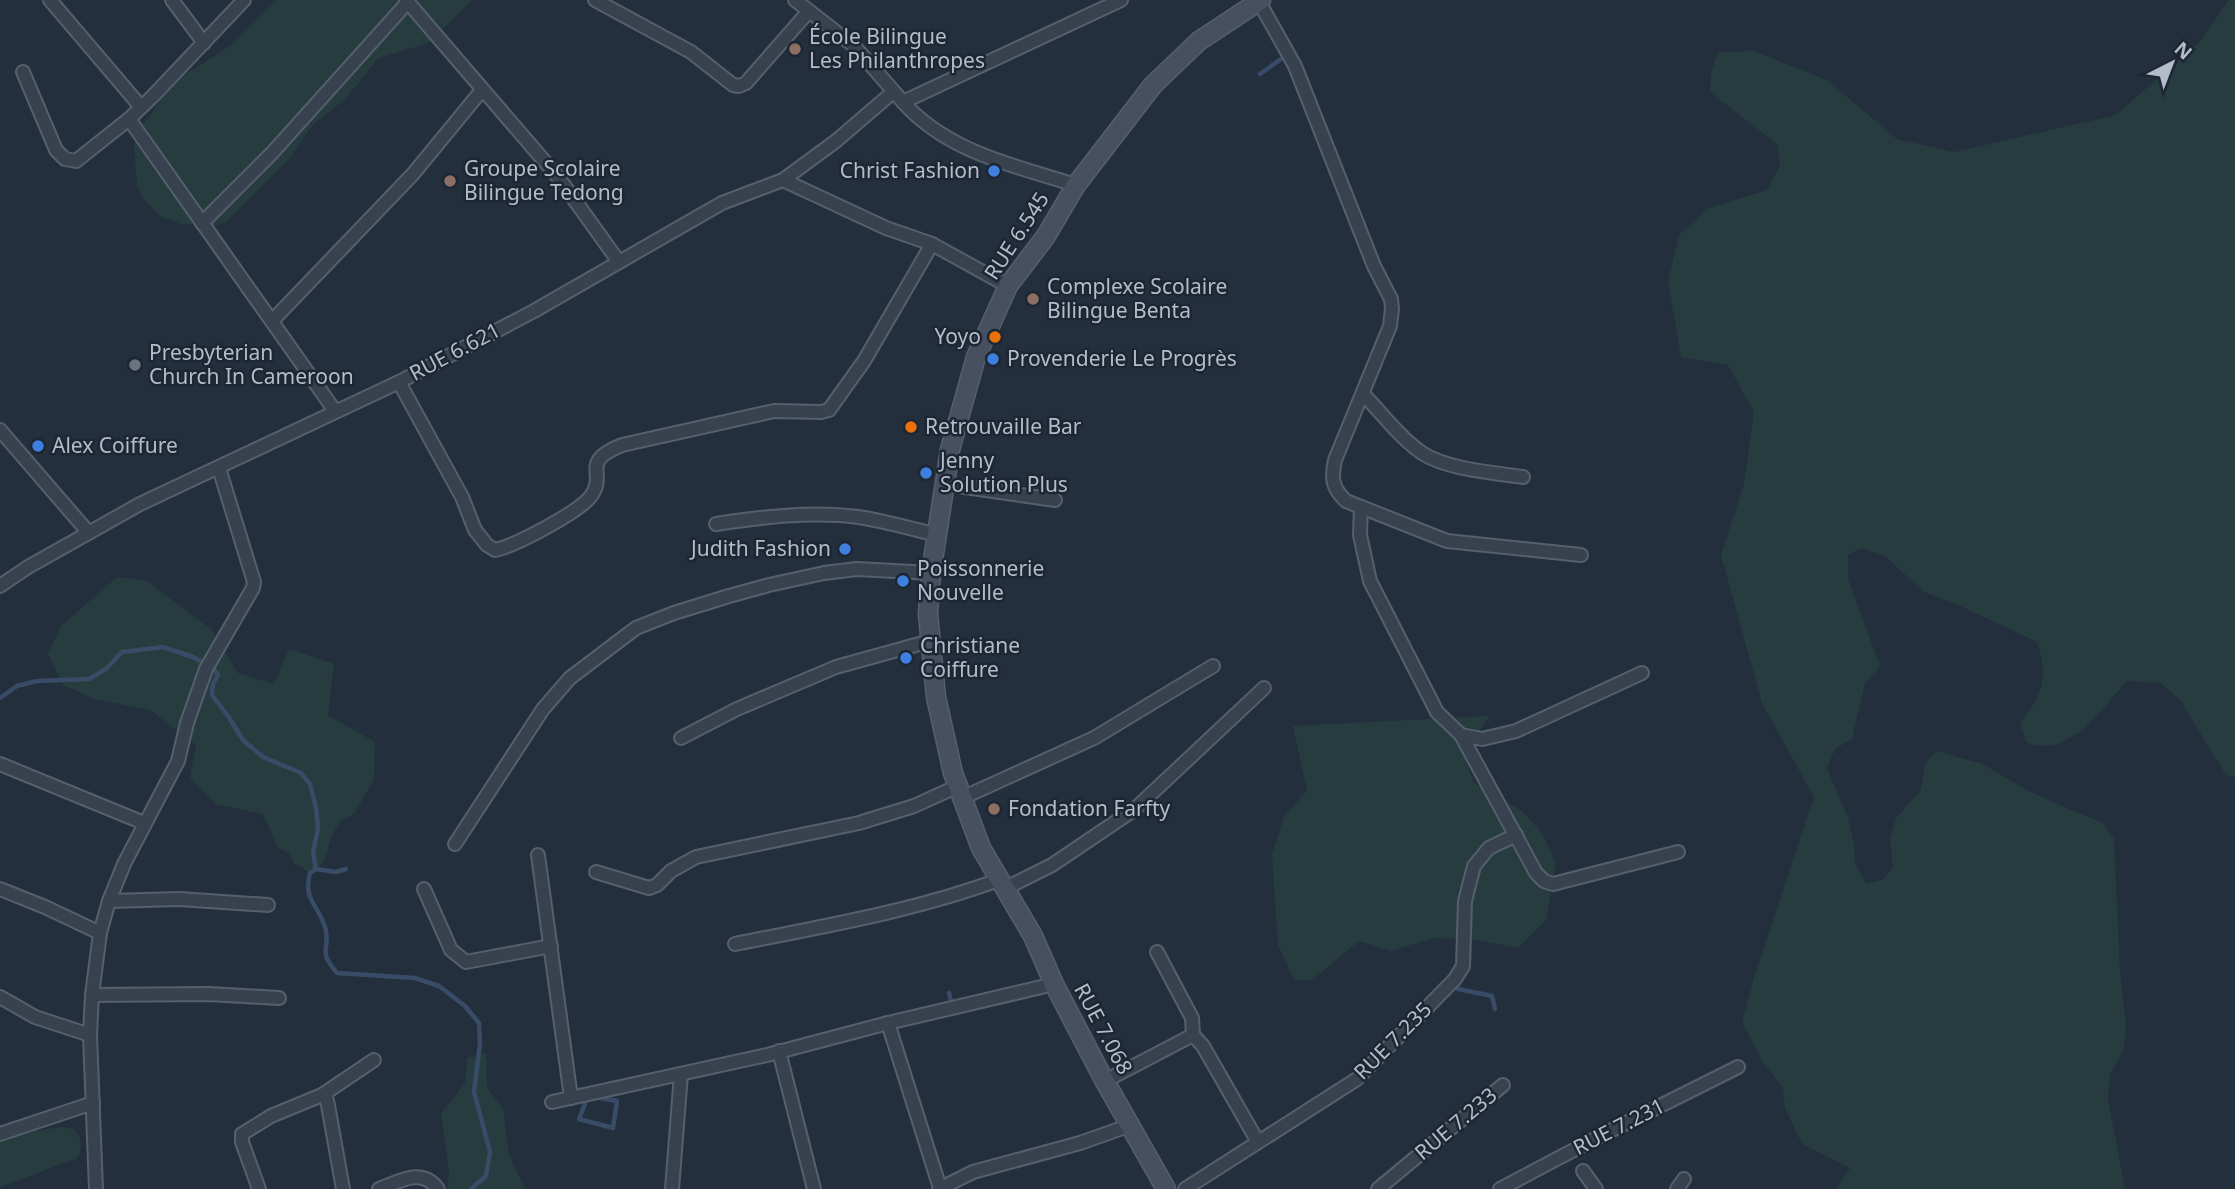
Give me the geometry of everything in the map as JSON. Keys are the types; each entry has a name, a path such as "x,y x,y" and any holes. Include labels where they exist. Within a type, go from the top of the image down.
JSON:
{"street":[{"path":"50,0 141,107"},
{"path":"172,0 204,43"},
{"path":"23,72 56,150 65,159 76,161 129,119 244,0"},
{"path":"595,0 691,52 733,85 739,86 746,83 809,10"},
{"path":"795,0 854,46 916,116 948,139 989,159 1076,185"},
{"path":"903,102 1121,0"},
{"path":"1259,0 1294,66 1374,267 1391,299 1390,326 1335,460 1332,473 1337,492 1346,501 1447,541 1581,555"},
{"name":"RUE 6.545","path":"1003,884 981,848 960,792 936,697 928,614 931,573 950,450 976,357 1008,286 1046,236 1076,185 1153,85 1180,57 1259,0"},
{"path":"202,223 272,153 406,1 558,177 620,262"},
{"path":"273,320 414,174 482,90"},
{"name":"RUE 6.621","path":"0,586 140,504 399,382 620,262 722,203 783,180 836,141 893,92"},
{"path":"129,119 335,411"},
{"path":"783,180 886,228 932,244 1008,286"},
{"path":"399,382 462,498 480,538 495,550 536,532 590,497 594,491 599,457 605,452 622,445 774,411 829,410 864,361 932,244"},
{"path":"1363,394 1424,455 1472,469 1523,477"},
{"path":"0,430 88,533"},
{"path":"96,1189 90,1035 100,933 109,901 144,822 178,761 187,723 206,669 253,588 254,582 219,468"},
{"path":"944,484 1055,500"},
{"path":"1361,507 1360,535 1370,581 1437,712 1461,735 1536,873 1549,883 1678,852"},
{"path":"716,524 751,518 823,515 857,517 938,535"},
{"path":"455,844 543,709 570,678 636,628 674,613 769,584 824,573 856,569 931,573"},
{"path":"681,738 755,701 836,667 930,641"},
{"path":"596,872 649,888 696,857 859,823 960,792 1094,738 1213,666"},
{"path":"1461,735 1482,739 1516,731 1642,673"},
{"path":"735,944 904,909 1003,884 1052,864 1135,808 1265,688"},
{"path":"0,764 144,822"},
{"name":"RUE 7.235","path":"1185,1189 1357,1079 1455,979 1463,966 1465,901 1474,866 1489,848 1516,835"},
{"path":"538,855 570,1098"},
{"name":"RUE 7.068","path":"1003,884 1033,936 1054,984 1129,1126 1166,1189"},
{"path":"424,889 451,950 466,962 551,946"},
{"path":"0,890 45,907 100,933"},
{"path":"109,901 179,900 268,905"},
{"path":"1157,952 1192,1018 1192,1035 1203,1046 1258,1142"},
{"path":"552,1102 779,1051 1054,984"},
{"path":"92,995 208,994 279,998"},
{"path":"0,997 35,1017 90,1035"},
{"path":"888,1023 939,1189 973,1172 1080,1143 1129,1126"},
{"path":"1105,1081 1192,1035"},
{"path":"779,1051 814,1189"},
{"path":"259,1189 242,1142 242,1134 271,1116 322,1095 374,1060"},
{"name":"RUE 7.231","path":"1500,1189 1738,1067"},
{"path":"672,1189 681,1073"},
{"name":"RUE 7.233","path":"1378,1189 1503,1085"},
{"path":"322,1095 326,1097 328,1105 343,1189"},
{"path":"0,1134 93,1102"},
{"path":"1583,1171 1596,1189"},
{"path":"379,1189 412,1177 431,1180 438,1189"}],"green space":[{"path":"277,0 473,0 428,43 379,58 345,99 313,125 290,158 226,222 214,226 202,223 183,225 160,216 142,197 137,185 134,147 137,133 175,81 233,44"},
{"path":"2229,0 2235,0 2235,777 2226,775 2180,700 2161,683 2127,681 2083,729 2070,738 2057,744 2042,746 2026,742 2020,722 2034,704 2042,685 2043,665 2037,642 1924,592 1885,556 1861,548 1848,555 1848,579 1880,666 1865,683 1852,739 1835,749 1827,768 1848,818 1855,863 1866,884 1882,880 1893,867 1890,840 1896,818 1921,790 1925,764 1936,751 1983,764 2032,793 2102,823 2114,839 2120,972 2126,1025 2123,1052 2110,1074 2108,1099 2125,1189 1836,1189 1850,1168 1802,1144 1785,1108 1783,1088 1762,1061 1742,1022 1814,797 1762,703 1721,555 1744,484 1754,412 1728,365 1681,357 1668,281 1679,235 1709,208 1767,190 1780,165 1778,145 1710,92 1711,72 1718,52 1754,51 1827,80 1897,139 1954,152 2116,115 2200,41"},
{"path":"117,577 147,581 211,629 238,673 274,684 289,649 334,664 328,715 375,742 374,780 354,814 341,821 332,835 324,862 310,873 294,863 290,854 278,848 263,814 216,804 190,777 196,745 150,710 94,699 63,685 48,654 61,626"},
{"path":"1489,716 1464,755 1473,782 1522,811 1542,833 1556,863 1546,920 1518,948 1478,940 1433,938 1391,951 1359,941 1312,980 1294,980 1278,945 1272,855 1284,816 1307,791 1293,726"},
{"path":"486,1053 487,1088 503,1109 509,1155 525,1189 447,1189 449,1173 441,1113 465,1083 467,1058"},
{"path":"61,1127 74,1129 79,1136 81,1148 75,1159 0,1187 0,1139 8,1135"}],"waterway":[{"path":"1260,74 1288,54"},
{"path":"0,698 17,686 37,681 89,679 106,669 122,652 163,647 193,657 213,668 218,675 213,684 212,695 243,740 263,757 301,773 310,784 318,828 313,853 316,869 310,873 308,891 324,923 326,956 331,966 337,973 415,978 439,986 465,1006 479,1023 480,1043 474,1092 490,1152 486,1176 471,1189"},
{"path":"316,869 336,872 346,869"},
{"path":"1458,989 1492,996 1495,1009"},
{"path":"949,993 951,1001"},
{"path":"588,1096 617,1101 613,1128 579,1119 588,1096"}],"place":[{"name":"École Bilingue Les Philanthropes","path":"795,49"},
{"name":"Christ Fashion","path":"994,171"},
{"name":"Groupe Scolaire Bilingue Tedong","path":"450,181"},
{"name":"Complexe Scolaire Bilingue Benta","path":"1033,299"},
{"name":"Yoyo","path":"995,337"},
{"name":"Provenderie Le Progrès","path":"993,359"},
{"name":"Presbyterian Church In Cameroon","path":"135,365"},
{"name":"Retrouvaille Bar","path":"911,427"},
{"name":"Alex Coiffure","path":"38,446"},
{"name":"Jenny Solution Plus","path":"926,473"},
{"name":"Judith Fashion","path":"845,549"},
{"name":"Poissonnerie Nouvelle","path":"903,581"},
{"name":"Christiane Coiffure","path":"906,658"},
{"name":"Fondation Farfty","path":"994,809"}]}
